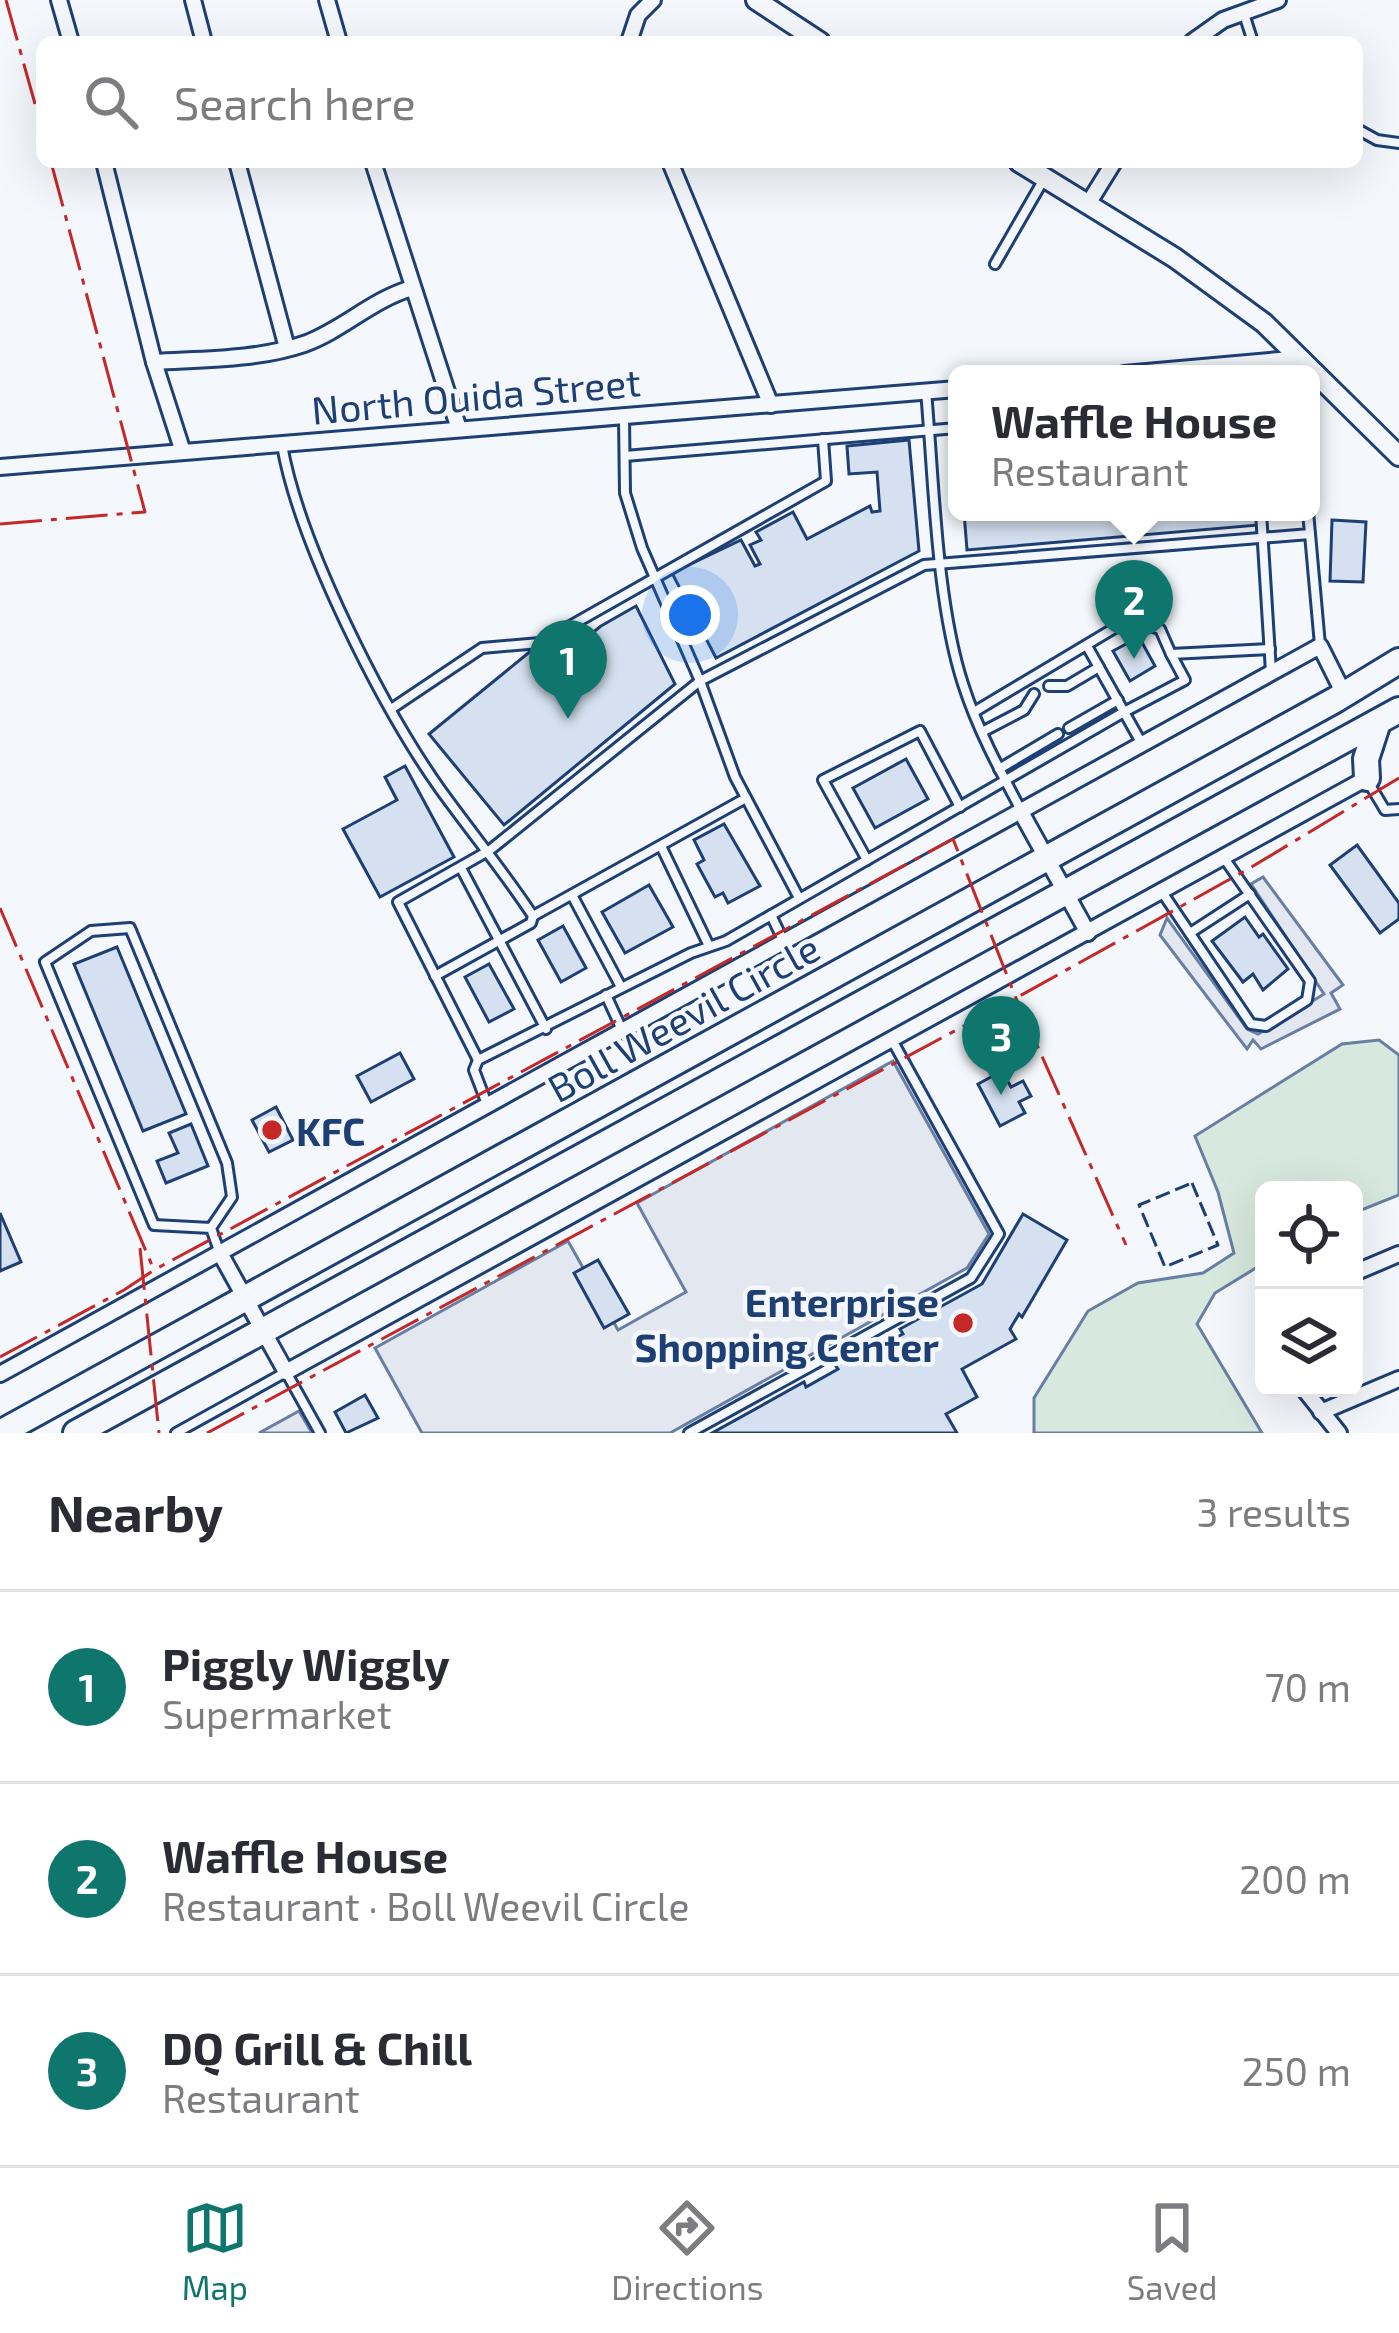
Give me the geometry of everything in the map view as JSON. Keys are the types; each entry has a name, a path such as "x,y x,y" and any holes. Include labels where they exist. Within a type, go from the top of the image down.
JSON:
{"highway":[{"name":"Boll Weevil Circle","path":"0,1433 1399,661"},
{"name":"Boll Weevil Circle","path":"76,1433 1388,716"},
{"path":"1366,778 1366,759 1388,716"},
{"path":"1326,751 1341,755 1366,778"}],"main road":[{"path":"756,0 811,36"},
{"path":"1028,168 1220,290 1306,365"},
{"path":"1320,389 1399,456"}],"street":[{"path":"58,0 69,36"},
{"path":"193,0 202,36"},
{"path":"327,0 337,36"},
{"path":"630,36 638,15 653,0"},
{"path":"1198,36 1207,28 1278,0"},
{"path":"106,168 154,362 183,452"},
{"path":"239,168 287,348"},
{"path":"375,168 459,429"},
{"path":"672,168 771,405"},
{"path":"1088,204 1110,168"},
{"path":"154,362 287,348 318,338 380,299 412,288"},
{"path":"1268,365 1302,358"},
{"name":"North Ouida Street","path":"0,467 948,390"},
{"path":"0,1374 1320,646 1344,694"},
{"path":"220,1253 286,1372 1366,778"},
{"path":"1021,812 1088,933"},
{"path":"1363,1269 1399,1254"},
{"path":"1321,1412 1399,1378"},
{"path":"1310,1397 1339,1433"}],"lane":[{"path":"1243,13 1251,36"},
{"path":"1363,132 1399,143"},
{"path":"995,263 1045,178"},
{"path":"926,392 948,618 962,683 1021,812"},
{"path":"624,416 625,494 653,576 746,798 799,898"},
{"path":"625,455 948,429"},
{"path":"391,709 482,648 540,643 826,482 823,440"},
{"path":"282,444 287,475 306,526 391,709 440,788 490,850 533,916"},
{"path":"1262,521 1271,673"},
{"path":"1309,521 1320,646"},
{"path":"478,1060 398,902 490,850 700,681 924,566 1310,534"},
{"path":"488,1106 474,1070 478,1060 726,941 1185,680 1160,628 1128,620 974,712"},
{"path":"1087,646 1142,745"},
{"path":"1172,654 1270,649"},
{"path":"1053,692 1099,667"},
{"path":"1069,728 1118,700"},
{"path":"982,732 1038,701"},
{"path":"867,860 824,780 920,731 960,807"},
{"path":"999,769 1058,734"},
{"path":"1366,778 1385,810 1399,809"},
{"path":"435,976 746,798"},
{"path":"661,845 710,946"},
{"path":"1162,892 1251,1024 1266,1026 1307,1000 1310,981 1224,857"},
{"path":"461,868 546,1029"},
{"path":"1190,933 1250,894"},
{"path":"572,895 620,988"},
{"path":"771,915 784,943"},
{"path":"130,928 227,1163 232,1198 211,1228 154,1225 45,962 91,931 130,928"},
{"path":"606,995 623,1032"},
{"path":"689,1433 971,1278 999,1234 892,1040"},
{"path":"211,1228 220,1253"},
{"path":"176,1433 286,1372 320,1433"}],"shaded area":[{"path":"1263,877 1343,985 1331,993 1340,1009 1261,1049 1253,1040 1247,1049 1160,935 1167,918 1247,1029 1258,1034 1324,994 1251,884"},
{"path":"1379,1040 1399,1055 1399,1195 1363,1209 1363,1181 1255,1181 1255,1269 1215,1293 1197,1324 1262,1433 1034,1433 1034,1398 1088,1311 1138,1283 1203,1273 1234,1253 1218,1192 1195,1136 1342,1044"},
{"path":"893,1061 989,1234 967,1268 670,1433 422,1433 375,1348 568,1241 618,1330 686,1292 637,1203"},
{"path":"299,1411 312,1433 259,1433"}],"building":[{"path":"909,440 919,551 716,658 672,573 741,540 755,566 760,564 750,545 761,540 756,532 793,512 807,539 870,506 872,512 880,511 877,472 849,474 847,446"},
{"path":"1332,520 1366,522 1363,582 1330,581"},
{"path":"965,521 1259,521 1259,525 967,550"},
{"path":"636,606 675,684 504,825 429,734 532,650 547,669 601,626"},
{"path":"1139,637 1155,666 1130,681 1113,651"},
{"path":"906,759 928,799 875,828 853,788"},
{"path":"405,766 454,857 380,897 343,829 397,800 385,777"},
{"path":"724,824 760,886 728,903 723,893 715,897 697,864 704,860 694,840"},
{"path":"1357,845 1399,903 1399,919 1380,933 1330,865"},
{"path":"649,885 673,927 625,953 602,912"},
{"path":"1245,917 1288,969 1263,990 1253,974 1243,982 1212,941"},
{"path":"563,926 586,968 561,982 538,940"},
{"path":"117,947 186,1114 143,1131 74,964"},
{"path":"489,964 514,1009 489,1022 465,977"},
{"path":"400,1053 414,1079 371,1102 357,1076"},
{"path":"1002,1071 1011,1087 1023,1081 1031,1096 1019,1102 1025,1113 1000,1126 978,1084"},
{"name":"KFC","path":"276,1107 293,1140 269,1152 252,1120"},
{"path":"191,1124 208,1166 166,1183 157,1161 178,1153 169,1133"},
{"path":"0,1213 21,1262 0,1271"},
{"name":"Enterprise Shopping Center","path":"1023,1214 1067,1240 1022,1317 1019,1314 1010,1329 1016,1339 962,1369 977,1397 946,1414 957,1433 712,1433 804,1382 806,1387 868,1347 870,1351 903,1334 900,1329 982,1284"},
{"path":"598,1260 629,1314 604,1328 574,1273"},
{"path":"365,1395 378,1418 346,1433 335,1412"}],"fence":[{"path":"1192,1183 1218,1245 1165,1267 1139,1205 1192,1183"}],"power":[{"path":"6,0 36,108"},
{"path":"0,524 145,512 53,168"},
{"path":"207,1433 1016,998 1250,868 1399,778"},
{"path":"0,1357 953,839 1016,998 1126,1245"},
{"path":"0,908 154,1270"},
{"path":"140,1248 159,1433"}],"place":[{"name":"Waffle House","path":"1134,659"},
{"name":"Piggly Wiggly","path":"568,719"},
{"name":"DQ Grill & Chill","path":"1001,1095"},
{"name":"KFC","path":"272,1130"},
{"name":"Enterprise Shopping Center","path":"963,1323"}]}
